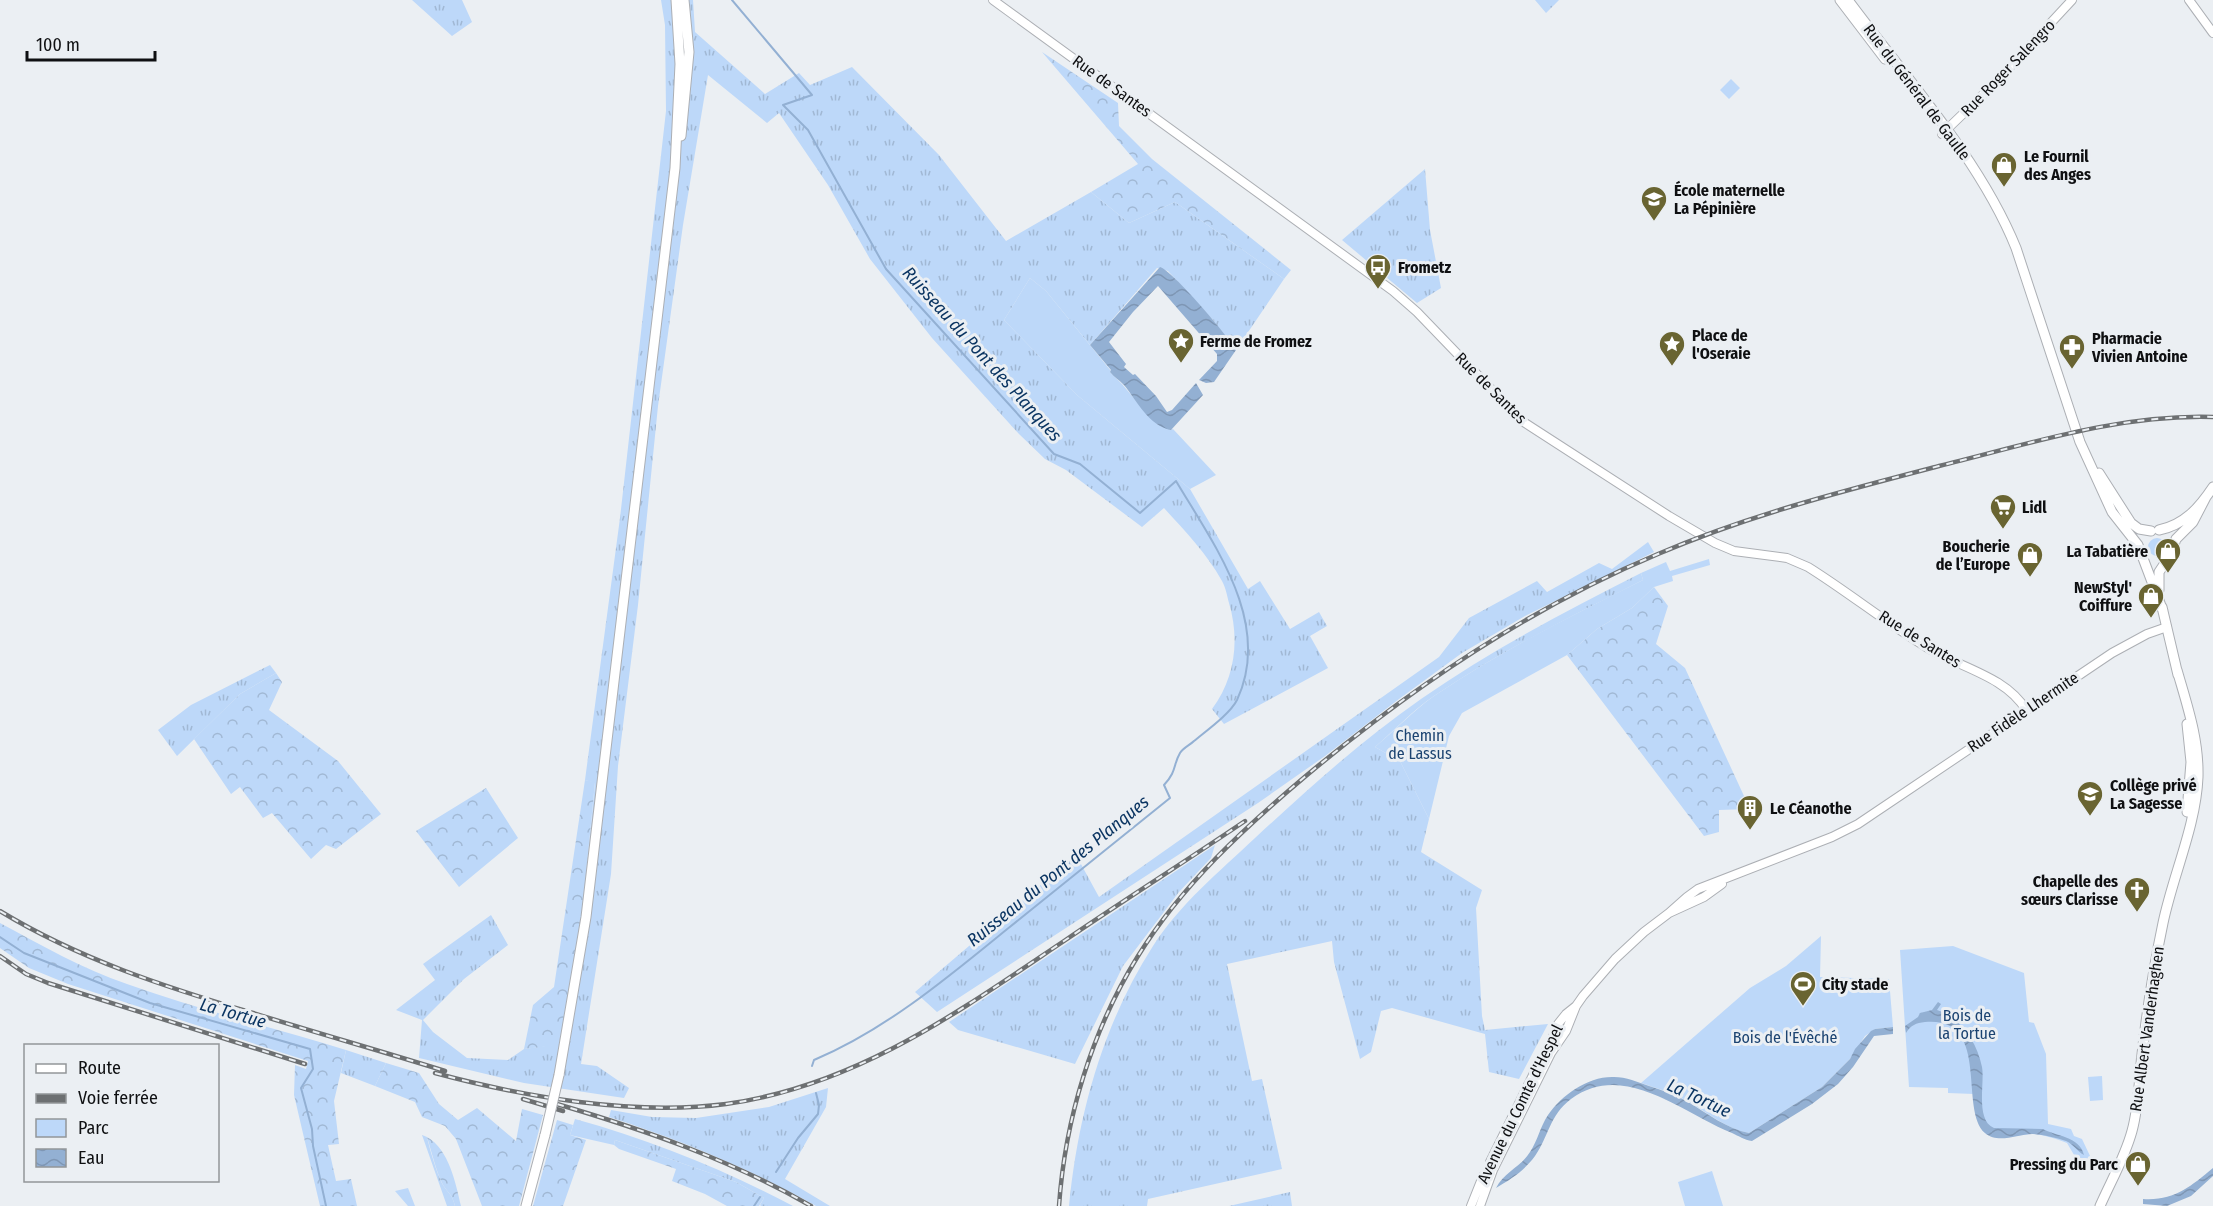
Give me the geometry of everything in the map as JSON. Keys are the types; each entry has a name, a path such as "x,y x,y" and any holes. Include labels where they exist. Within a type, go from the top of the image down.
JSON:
{"main road":[{"path":"675,168 681,64 676,0"},
{"path":"526,1206 546,1135 559,1075 586,916 675,168 689,70 689,36 684,0"},
{"name":"Rue du Général de Gaulle","path":"1840,0 1866,35 1966,155 1984,186 2016,248 2069,410 2087,456"},
{"name":"Rue du Général de Gaulle","path":"1848,0 1945,132"},
{"path":"2087,456 2131,523 2139,529 2155,530 2169,536 2173,547"},
{"name":"Rue Albert Vanderhaghen","path":"2087,456 2112,512 2135,540 2142,553 2163,611"},
{"path":"2206,497 2185,519 2155,530 2142,538 2142,553 2154,563 2167,559 2179,534 2194,519 2213,487"},
{"name":"Rue Albert Vanderhaghen","path":"2100,1206 2126,1151 2133,1124 2152,985 2174,877 2192,813 2198,769 2194,727 2163,611 2158,577 2167,559"}],"street":[{"name":"Rue de Santes","path":"993,0 1387,286 1417,312 1510,412 1522,421 1714,543 1734,551 1787,558 1808,567 1928,648 2000,685 2016,697 2026,710"},
{"name":"Rue Roger Salengro","path":"1945,132 1993,85 2072,0"},
{"path":"2189,0 2213,33"},
{"name":"Rue Fidèle Lhermite","path":"1885,807 2112,653 2147,634 2167,627"},
{"name":"Avenue du Comte d'Hespel","path":"1471,1206 1484,1174 1558,1024 1620,953 1693,892 1845,831 1885,807"},
{"name":"Avenue du Comte d'Hespel","path":"1480,1206 1493,1170 1551,1053 1568,1026 1576,1006"}],"green space":[{"path":"412,0 462,0 472,22 452,36"},
{"path":"661,0 693,0 695,32 765,94 799,73 810,85 852,67 939,155 1006,241 1091,192 1129,223 1175,202 1284,279 1236,350 1213,320 1168,271 1157,268 1090,345 1046,291 1030,278 1004,320 1077,395 1190,489 1248,589 1260,581 1290,629 1319,612 1327,626 1310,636 1328,668 1224,724 1212,709 1226,685 1230,672 1235,645 1234,631 1224,586 1203,552 1164,508 1142,527 1066,470 1045,459 1019,434 932,338 870,259 828,185 779,113 767,123 708,75 683,225 658,406 638,605 618,766 611,874 581,1064 597,1066 629,1088 624,1098 524,1083 419,1058 422,1020 396,1010 435,980 423,964 491,915 508,945 464,979 423,1020 433,1032 467,1058 508,1060 524,1049 560,1044 581,926 595,783 585,780 620,518 666,111 665,25"},
{"path":"1535,0 1559,0 1546,13"},
{"path":"1042,52 1118,103 1119,126 1152,159 1291,270 1284,279 1175,202 1129,223 1091,192 1138,164"},
{"path":"1731,79 1740,88 1729,99 1720,90"},
{"path":"1425,169 1430,230 1441,288 1417,303 1342,240"},
{"path":"1030,278 1046,291 1110,372 1148,415 1171,430 1173,429 1216,475 1190,489 1077,395 1004,320"},
{"path":"2157,538 2163,541 2166,547 2163,553 2157,556 2151,553 2148,547 2151,541"},
{"path":"1648,542 1654,552 1525,616 1462,653 1325,756 1258,803 937,1012 915,992 1076,855 1099,897 1439,657 1469,618 1537,581 1547,592 1599,563 1612,569"},
{"name":"Chemin de Lassus","path":"1709,559 1710,565 1672,576 1673,581 1654,587 1632,608 1597,629 1567,655 1462,713 1449,736 1429,819 1400,761 1375,747 1434,696 1484,664 1536,635 1643,580 1641,573 1666,562 1670,571"},
{"path":"1641,573 1643,580 1511,649 1434,696 1375,747 1400,761 1429,819 1421,852 1482,890 1476,908 1482,1016 1485,1030 1548,1024 1519,1079 1489,1072 1485,1034 1392,1008 1381,1011 1371,1052 1360,1059 1334,962 1332,941 1227,964 1252,1081 1262,1079 1282,1169 1148,1199 1147,1206 1069,1206 1086,1104 1107,1038 1135,976 1175,916 1214,876 1315,783 1399,715 1447,681 1502,648"},
{"path":"1654,587 1668,606 1656,644 1685,668 1750,809 1719,810 1719,832 1704,836 1567,655 1597,629 1632,608"},
{"path":"270,665 276,673 240,694 177,756 158,730 191,705"},
{"path":"276,673 282,682 269,710 338,761 381,814 336,849 326,845 311,859 272,813 263,818 240,787 231,794 194,739 240,694"},
{"path":"585,780 595,782 581,926 559,1045 524,1049 533,1005 554,987"},
{"path":"486,788 518,838 459,887 416,831"},
{"path":"1215,845 1211,858 1179,892 1123,966 1075,1064 958,1030 949,1022"},
{"path":"0,923 78,964 127,984 346,1050 334,1101 339,1144 328,1145 336,1181 351,1179 357,1206 320,1206 294,1095 295,1065 306,1069 308,1061 68,984 29,968 0,948"},
{"name":"Bois de l'Évêché","path":"1821,936 1820,977 1889,979 1893,1027 1875,1029 1865,1036 1850,1059 1822,1087 1749,1133 1724,1124 1675,1095 1641,1083 1750,988 1786,966"},
{"name":"Bois de la Tortue","path":"1953,946 2024,973 2029,1022 2034,1023 2046,1054 2048,1124 2071,1129 2074,1136 2082,1139 2091,1158 2077,1160 2067,1143 2045,1136 2031,1134 1995,1137 1988,1135 1979,1122 1974,1094 1948,1093 1948,1088 1909,1087 1900,950"},
{"path":"346,1050 386,1063 375,1086 341,1073"},
{"path":"386,1063 419,1073 439,1104 458,1120 477,1108 516,1141 522,1109 543,1115 519,1206 482,1206 456,1139 445,1126 422,1117 415,1102 375,1086"},
{"path":"2102,1076 2103,1100 2090,1101 2088,1077"},
{"path":"828,1088 826,1107 785,1179 830,1206 816,1206 715,1156 609,1117 611,1110 652,1117 696,1118 769,1107"},
{"path":"575,1119 686,1156 793,1206 761,1206 764,1198 736,1182 615,1140 614,1145 570,1135"},
{"path":"557,1120 573,1125 570,1135 586,1140 563,1206 533,1206"},
{"path":"422,1135 427,1137 438,1175 455,1206 447,1206"},
{"path":"427,1137 435,1143 446,1158 461,1206 455,1206 443,1185"},
{"path":"615,1140 736,1182 764,1198 759,1206 727,1206 705,1194 672,1181 676,1169 619,1149 614,1145"},
{"path":"1712,1171 1723,1206 1685,1206 1678,1182"},
{"path":"408,1188 415,1206 408,1206 395,1191"},
{"path":"1290,1192 1292,1206 1229,1206"}],"water":[{"path":"1160,267 1187,291 1236,350 1214,382 1206,383 1199,380 1217,361 1217,354 1158,286 1133,312 1109,342 1126,364 1124,367 1133,375 1135,374 1156,396 1167,412 1172,410 1196,383 1203,395 1171,430 1156,424 1150,418 1090,345"},
{"path":"1938,1002 1941,1004 1937,1010 1953,1019 1967,1032 1980,1058 1983,1074 1983,1109 1988,1124 1994,1128 2043,1129 2072,1140 2082,1149 2084,1155 2069,1142 2050,1137 2028,1134 1996,1138 1985,1133 1977,1121 1970,1066 1966,1048 1959,1033 1946,1024 1925,1022 1914,1025 1906,1033 1905,1026 1920,1013 1932,1010"},
{"path":"1893,1027 1893,1034 1874,1036 1838,1084 1812,1104 1752,1141 1653,1094 1632,1087 1611,1085 1591,1088 1571,1099 1558,1112 1540,1149 1531,1161 1496,1188 1499,1182 1526,1157 1545,1120 1554,1108 1568,1094 1585,1083 1618,1077 1632,1080 1679,1097 1725,1124 1749,1133 1822,1087 1850,1059 1855,1049 1871,1031"},
{"path":"2213,1168 2213,1176 2191,1196 2167,1206 2143,1204 2143,1199 2164,1198 2181,1191"}],"waterway":[{"name":"Ruisseau du Pont des Planques","path":"732,0 812,95 783,105 808,130 886,269 1054,454 1080,464 1140,513 1176,481 1207,531 1234,586 1244,614 1248,642 1246,671 1237,700 1223,716 1180,753 1173,772 1164,785 1170,798 938,985 866,1034 814,1060 812,1066"},
{"name":"La Tortue","path":"0,937 24,953 150,1003 310,1049 313,1069 301,1088 312,1129 313,1146 326,1206"},
{"name":"Ruisseau du Pont des Planques","path":"776,1172 798,1138 818,1114 819,1105 816,1093"},
{"name":"Ruisseau du Pont des Planques","path":"754,1206 760,1197"}],"railway":[{"path":"1059,1206 1067,1141 1094,1045 1122,984 1155,930 1215,859 1260,816 1348,742 1431,680 1518,624 1610,575 1727,527 1867,485 2075,432 2143,420 2213,417"},
{"path":"435,1073 542,1097 617,1106 691,1107 726,1104 774,1095 819,1081 862,1063 945,1019 1245,821"},
{"path":"0,911 60,944 155,982 445,1071"},
{"path":"0,956 26,974 48,983 305,1064"},
{"path":"523,1099 563,1111"},
{"path":"557,1104 623,1124 719,1160 811,1206"}],"place":[{"name":"Le Fournil des Anges","path":"2004,188"},
{"name":"École maternelle La Pépinière","path":"1654,222"},
{"name":"Frometz","path":"1378,290"},
{"name":"Ferme de Fromez","path":"1181,364"},
{"name":"Place de l'Oseraie","path":"1672,367"},
{"name":"Pharmacie Vivien Antoine","path":"2072,370"},
{"name":"Lidl","path":"2003,530"},
{"name":"La Tabatière","path":"2168,574"},
{"name":"Boucherie de l’Europe","path":"2030,578"},
{"name":"NewStyl' Coiffure","path":"2151,619"},
{"name":"Collège privé La Sagesse","path":"2090,817"},
{"name":"Le Céanothe","path":"1750,831"},
{"name":"Chapelle des sœurs Clarisse","path":"2137,913"},
{"name":"City stade","path":"1803,1007"},
{"name":"Pressing du Parc","path":"2138,1187"}]}
